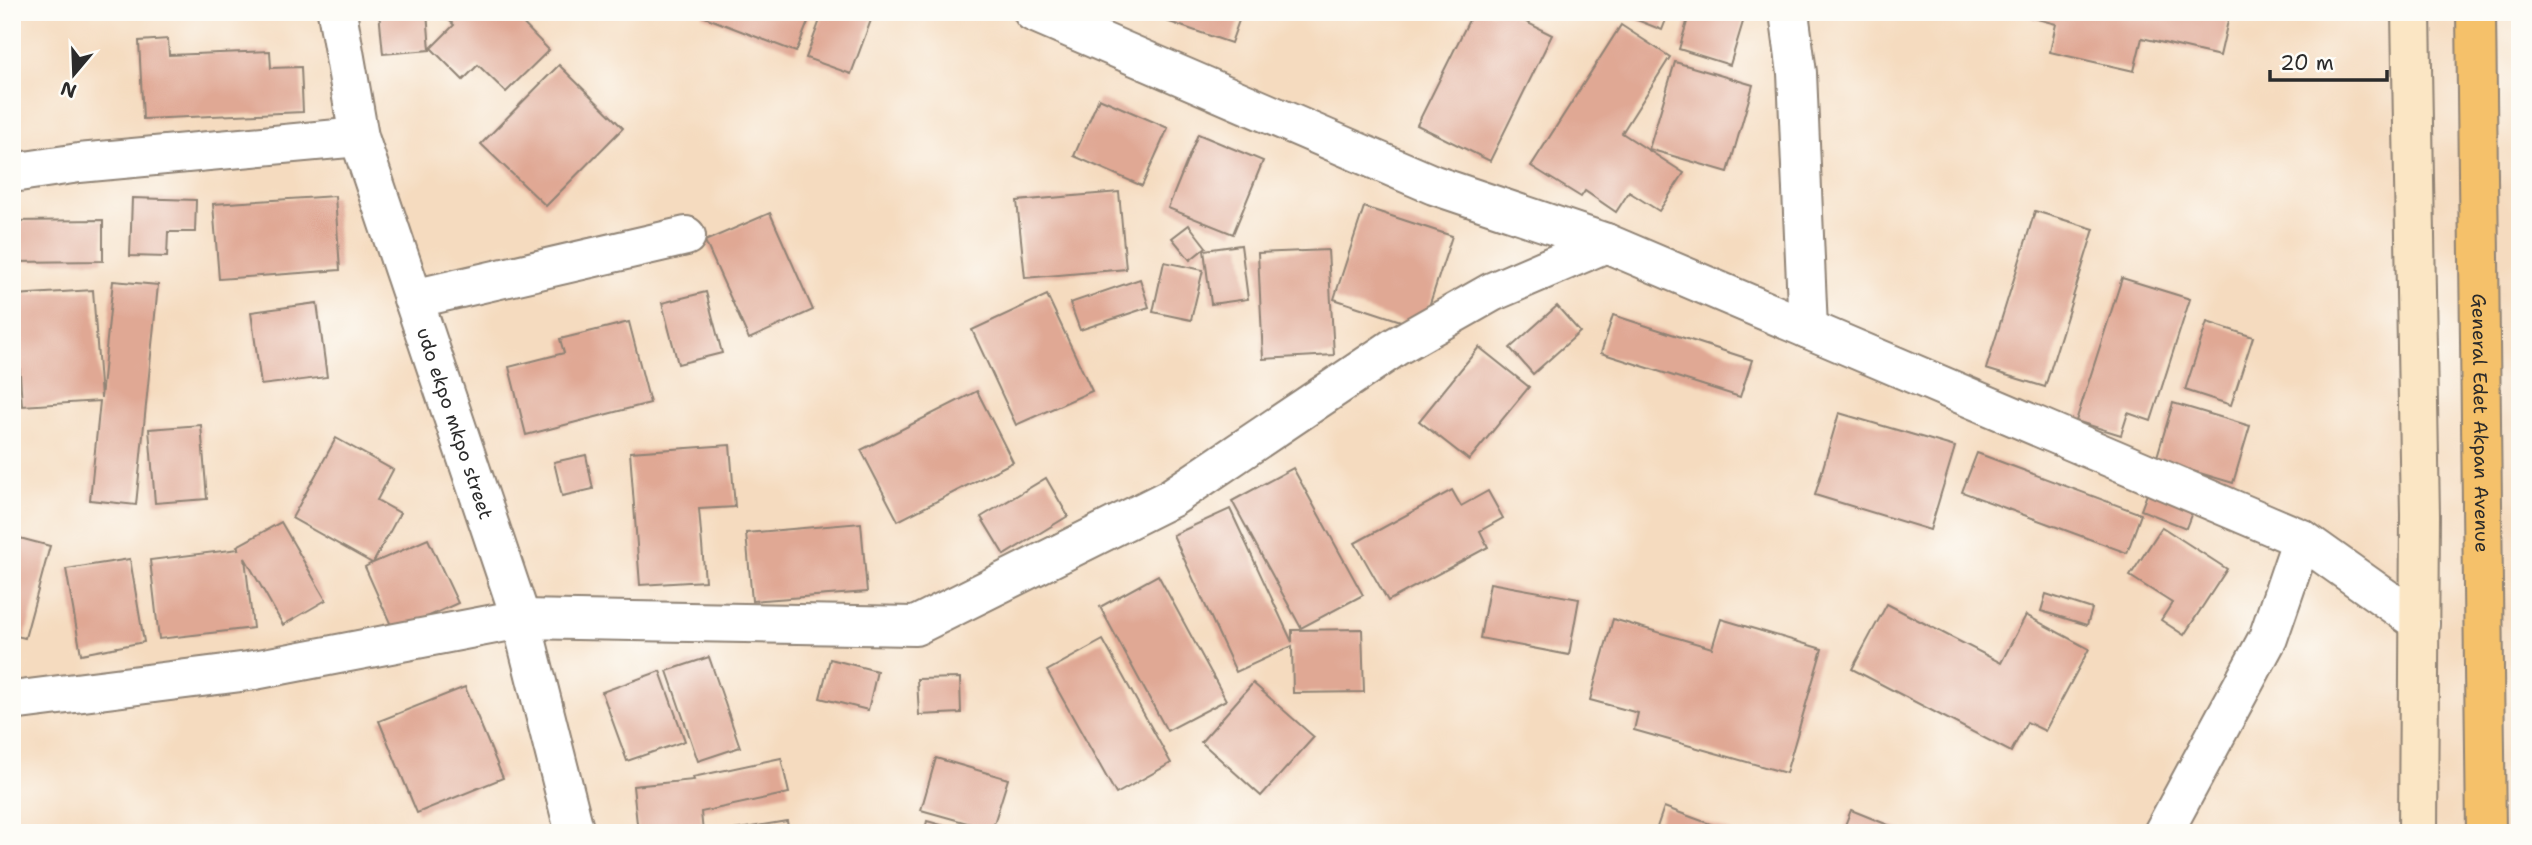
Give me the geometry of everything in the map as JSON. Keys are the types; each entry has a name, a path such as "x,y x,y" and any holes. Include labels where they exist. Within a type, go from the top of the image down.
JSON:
{"main road":[{"name":"General Edet Akpan Avenue","path":"2476,12 2486,833"}],"street":[{"name":"udo ekpo mkpo street","path":"337,12 359,137 521,620 575,833"},
{"path":"1032,12 1434,185 1606,243 2302,539 2420,623"},
{"path":"1788,12 1797,73 1808,329"},
{"path":"2411,12 2420,623 2418,833"},
{"path":"12,173 79,163 359,137"},
{"path":"413,299 686,236"},
{"path":"12,701 249,671 521,620 915,626 1171,498 1395,346 1492,292 1606,243"},
{"path":"2163,833 2268,638 2302,539"}],"building":[{"path":"379,12 427,12 430,50 383,54"},
{"path":"441,12 512,12 549,50 506,92 478,65 463,80 431,48 454,25"},
{"path":"704,12 812,12 796,52 702,16"},
{"path":"823,12 874,12 851,74 806,58"},
{"path":"1140,12 1242,12 1231,43"},
{"path":"1473,12 1506,12 1552,35 1490,161 1417,125"},
{"path":"1617,12 1669,12 1662,30"},
{"path":"1690,12 1746,12 1730,65 1679,49"},
{"path":"2011,12 2230,12 2220,56 2142,38 2134,71 2050,52 2056,24"},
{"path":"1621,25 1670,57 1622,133 1684,173 1659,211 1629,192 1616,212 1585,191 1581,197 1531,166"},
{"path":"168,39 169,55 270,51 271,68 301,67 303,112 143,119 139,41"},
{"path":"1675,62 1753,85 1728,172 1649,149"},
{"path":"559,65 623,128 546,206 481,144"},
{"path":"1099,98 1168,128 1142,186 1074,156"},
{"path":"1198,134 1263,161 1233,234 1168,208"},
{"path":"1119,192 1126,269 1025,278 1017,201"},
{"path":"335,196 340,270 219,279 213,204"},
{"path":"132,198 196,200 195,232 168,232 167,257 130,256"},
{"path":"1364,207 1452,236 1422,328 1334,299"},
{"path":"2035,211 2094,229 2045,387 1986,369"},
{"path":"770,213 813,310 749,339 705,241"},
{"path":"103,220 103,261 12,262 12,221"},
{"path":"1189,225 1206,247 1190,260 1172,238"},
{"path":"1241,245 1248,299 1211,304 1204,250"},
{"path":"1328,250 1334,355 1263,359 1258,253"},
{"path":"1164,262 1203,270 1191,320 1153,312"},
{"path":"2122,278 2190,299 2151,421 2128,413 2121,435 2076,421"},
{"path":"1140,279 1149,307 1080,330 1070,303"},
{"path":"113,281 158,285 136,505 90,500 100,401 22,406 15,295 93,290 101,398"},
{"path":"706,292 722,353 678,364 662,303"},
{"path":"1047,295 1092,391 1016,425 972,330"},
{"path":"317,303 327,377 261,385 251,312"},
{"path":"1557,306 1580,332 1533,374 1510,348"},
{"path":"1613,315 1752,360 1740,397 1601,353"},
{"path":"629,322 650,403 526,435 509,367 564,353 560,339"},
{"path":"2207,322 2253,337 2231,405 2185,390"},
{"path":"1479,347 1529,387 1469,460 1419,421"},
{"path":"977,391 1013,462 898,521 861,450"},
{"path":"2173,403 2250,426 2233,483 2156,460"},
{"path":"1839,413 1955,447 1930,530 1815,495"},
{"path":"201,425 207,499 155,503 149,429"},
{"path":"336,438 393,470 377,500 400,513 373,563 428,539 458,603 394,632 365,567 372,563 292,518"},
{"path":"730,445 735,507 699,509 705,581 640,585 630,452"},
{"path":"1977,453 2141,514 2127,553 1962,492"},
{"path":"586,455 593,489 562,496 554,462"},
{"path":"1293,468 1363,595 1301,628 1232,501"},
{"path":"2155,473 2200,491 2186,528 2141,510"},
{"path":"1046,478 1068,516 1004,555 981,517"},
{"path":"1452,490 1461,506 1488,491 1503,518 1480,531 1488,547 1388,601 1355,543"},
{"path":"1230,509 1292,642 1292,630 1362,629 1364,692 1293,693 1292,646 1236,672 1173,535"},
{"path":"281,522 326,600 283,625 245,558 253,628 159,639 150,560 239,549 237,546"},
{"path":"861,523 867,592 752,601 746,533"},
{"path":"2162,527 2227,569 2184,635 2161,620 2172,603 2130,576"},
{"path":"12,536 50,546 25,638 12,635"},
{"path":"130,559 144,642 81,654 66,569"},
{"path":"1158,575 1226,700 1167,731 1100,607"},
{"path":"1490,583 1579,599 1569,655 1480,638"},
{"path":"2046,594 2092,609 2087,625 2041,611"},
{"path":"1887,604 2001,663 2026,615 2089,649 2045,731 2027,722 2011,752 1852,669"},
{"path":"1613,619 1712,648 1721,619 1822,649 1786,773 1634,730 1638,713 1590,700"},
{"path":"1103,640 1171,763 1116,794 1047,671"},
{"path":"709,657 740,747 698,761 667,671"},
{"path":"830,659 877,671 868,710 820,698"},
{"path":"660,671 685,741 627,761 602,692"},
{"path":"960,678 961,713 919,715 917,679"},
{"path":"1253,683 1314,737 1261,796 1201,742"},
{"path":"465,687 503,778 417,813 379,721"},
{"path":"781,758 789,793 701,812 703,833 638,833 633,786 694,780 693,777"},
{"path":"936,758 1008,779 992,830 921,810"},
{"path":"1664,807 1732,832 1732,833 1655,833"},
{"path":"1851,810 1908,833 1842,833"},
{"path":"787,821 789,833 727,833 727,831"},
{"path":"927,821 966,832 966,833 924,833"}]}
